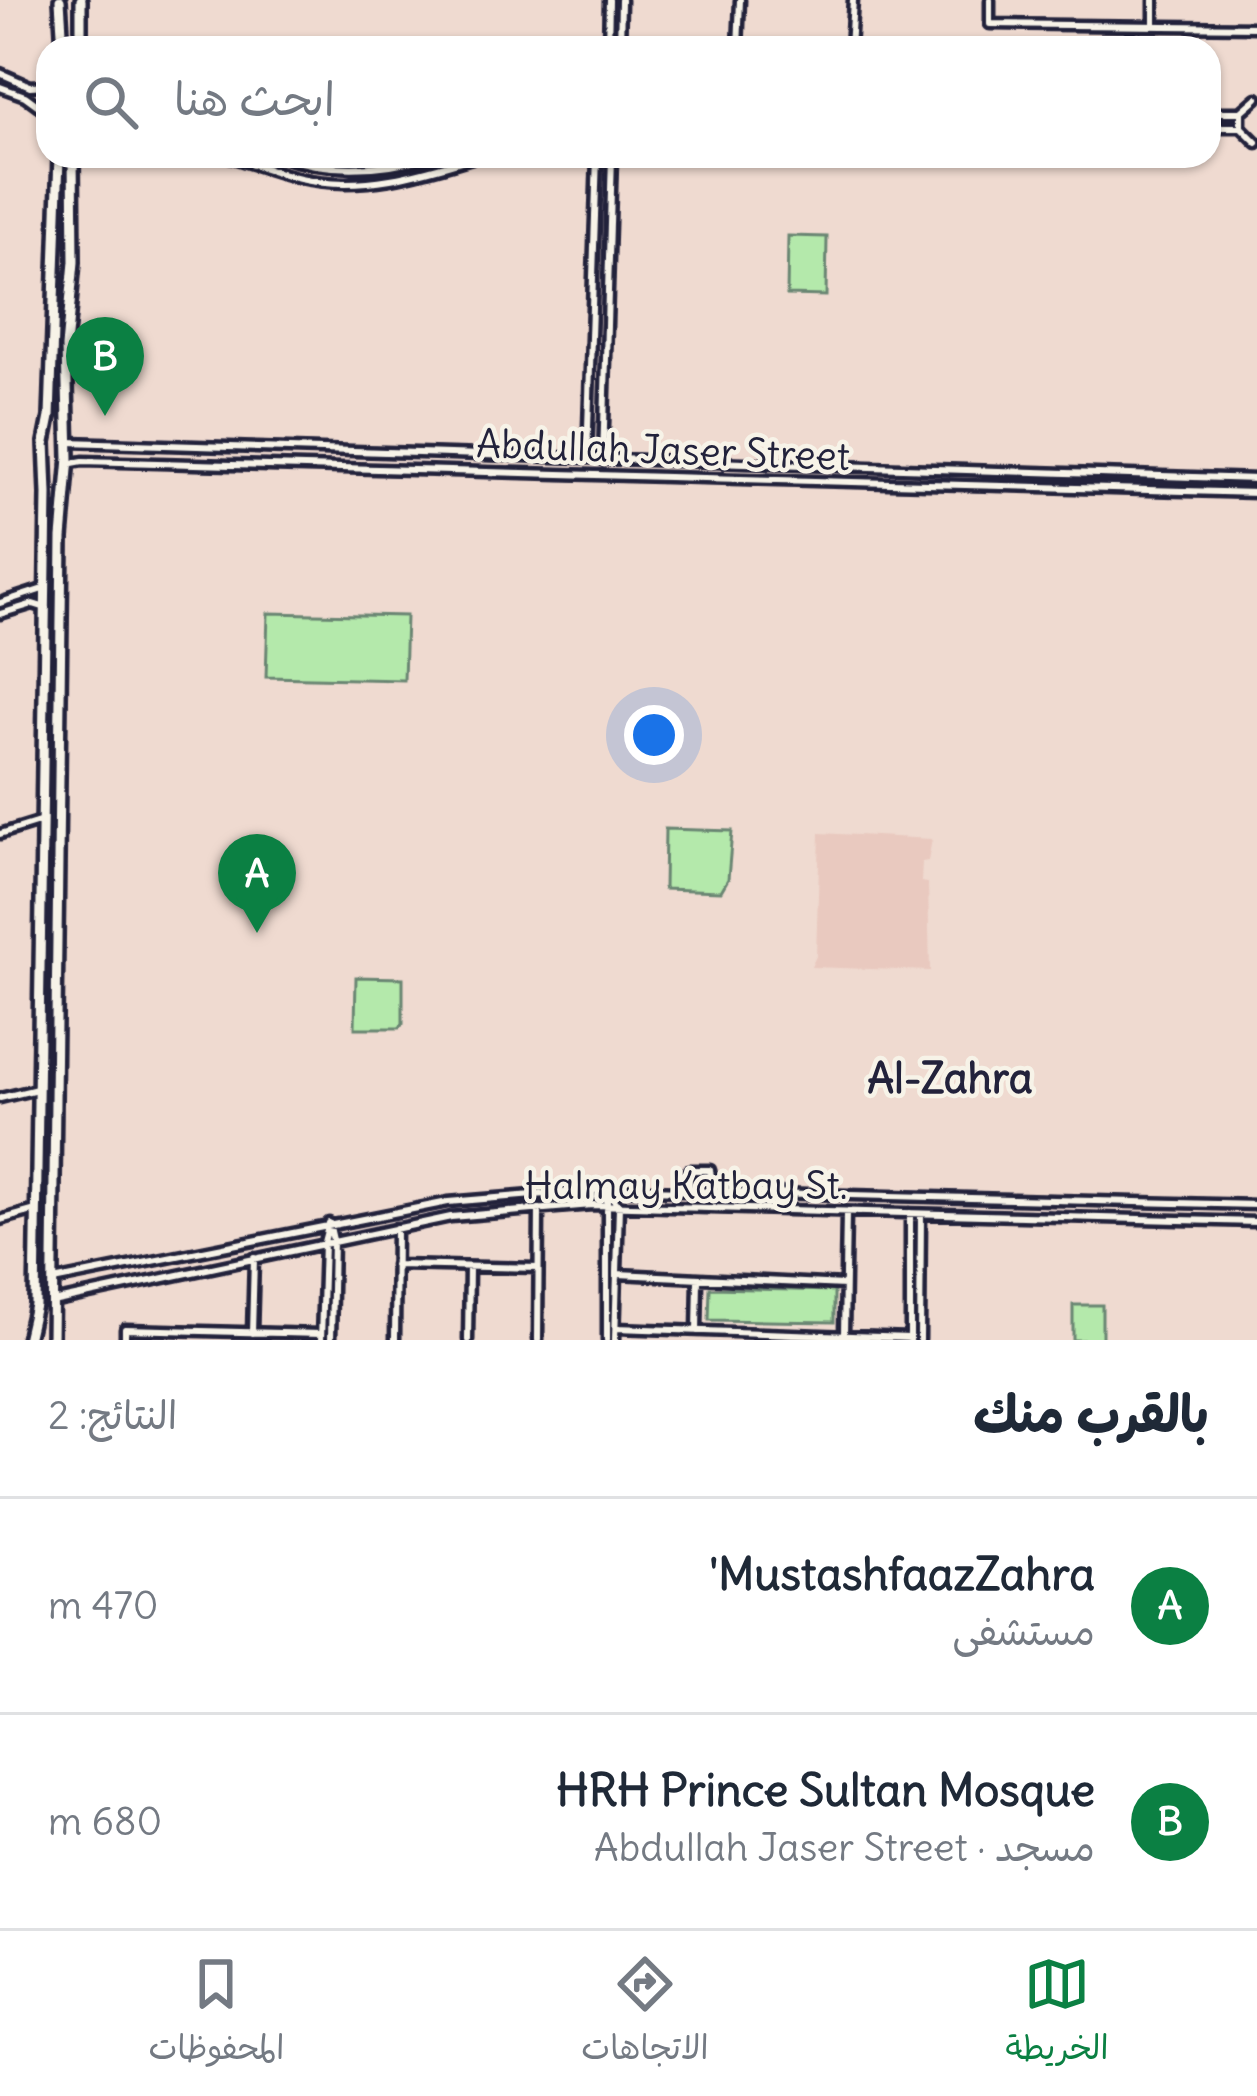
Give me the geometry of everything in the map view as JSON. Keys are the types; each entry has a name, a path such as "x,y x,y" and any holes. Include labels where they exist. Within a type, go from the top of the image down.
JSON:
{"main road":[{"path":"60,0 62,36"},
{"path":"81,0 81,36"},
{"path":"27,1340 35,1305 46,608 44,457 50,417 57,168"},
{"path":"52,1340 62,538 68,464 66,347 74,256 73,168"},
{"path":"53,253 68,245 74,256"},
{"path":"53,253 60,264 74,256"},
{"path":"44,457 51,467 68,464"},
{"path":"40,989 57,988"}],"street":[{"path":"608,36 609,0"},
{"path":"620,36 621,0"},
{"path":"738,36 740,0"},
{"path":"851,36 853,0"},
{"path":"990,0 990,24 1257,27"},
{"path":"1154,0 1154,26"},
{"path":"0,73 36,86"},
{"path":"0,87 36,104"},
{"path":"1221,112 1241,112 1257,98"},
{"path":"1241,112 1241,127"},
{"path":"1221,127 1241,127 1257,143"},
{"path":"266,168 304,179 335,181 380,181 437,168"},
{"path":"335,168 335,181"},
{"path":"379,168 380,181"},
{"path":"587,460 597,168"},
{"path":"603,460 612,168"},
{"name":"Abdullah Jaser Street","path":"68,442 1257,479"},
{"path":"475,457 475,471"},
{"name":"Abdullah Jaser Street","path":"68,464 83,460 1257,493"},
{"path":"1055,488 1057,473"},
{"path":"0,603 46,588"},
{"path":"0,614 33,604 46,608"},
{"path":"0,834 43,820"},
{"path":"0,1098 37,1089"},
{"path":"689,1192 689,1170 710,1170 713,1192"},
{"path":"606,1189 614,1206 618,1274 616,1328 611,1340"},
{"name":"Halmay Katbay St.","path":"52,1281 448,1202 606,1189 1254,1205"},
{"path":"1253,1222 1254,1205"},
{"path":"611,1340 614,1206"},
{"name":"Halmay Katbay St.","path":"52,1302 328,1240 451,1217 539,1209 614,1206 1253,1222"},
{"path":"538,1340 539,1209"},
{"path":"0,1220 36,1210"},
{"path":"844,1335 846,1212"},
{"path":"616,1328 910,1339 910,1213"},
{"path":"920,1340 921,1214"},
{"path":"125,1340 125,1329 321,1337 329,1223"},
{"path":"394,1340 396,1228"},
{"path":"328,1240 331,1340"},
{"path":"252,1333 254,1257"},
{"path":"395,1265 538,1268"},
{"path":"468,1340 469,1267"},
{"path":"618,1274 844,1285"},
{"path":"697,1330 698,1279"},
{"path":"684,1340 685,1330"}],"shaded area":[{"path":"820,833 932,839 928,861 922,862 921,882 928,883 930,971 811,967 816,956"}],"green space":[{"path":"788,236 827,237 826,296 787,295"},
{"path":"268,613 406,616 404,680 266,677"},
{"path":"665,829 732,831 728,879 721,891 664,889"},
{"path":"356,977 403,978 403,1024 399,1028 355,1028"},
{"path":"710,1288 834,1291 834,1322 709,1320"},
{"path":"1073,1305 1102,1305 1102,1340 1073,1340"}],"place":[{"name":"HRH Prince Sultan Mosque","path":"105,416"},
{"name":"MustashfaazZahra'","path":"257,933"}],"district":[{"name":"Al-Zahra","path":"950,1078"}]}
